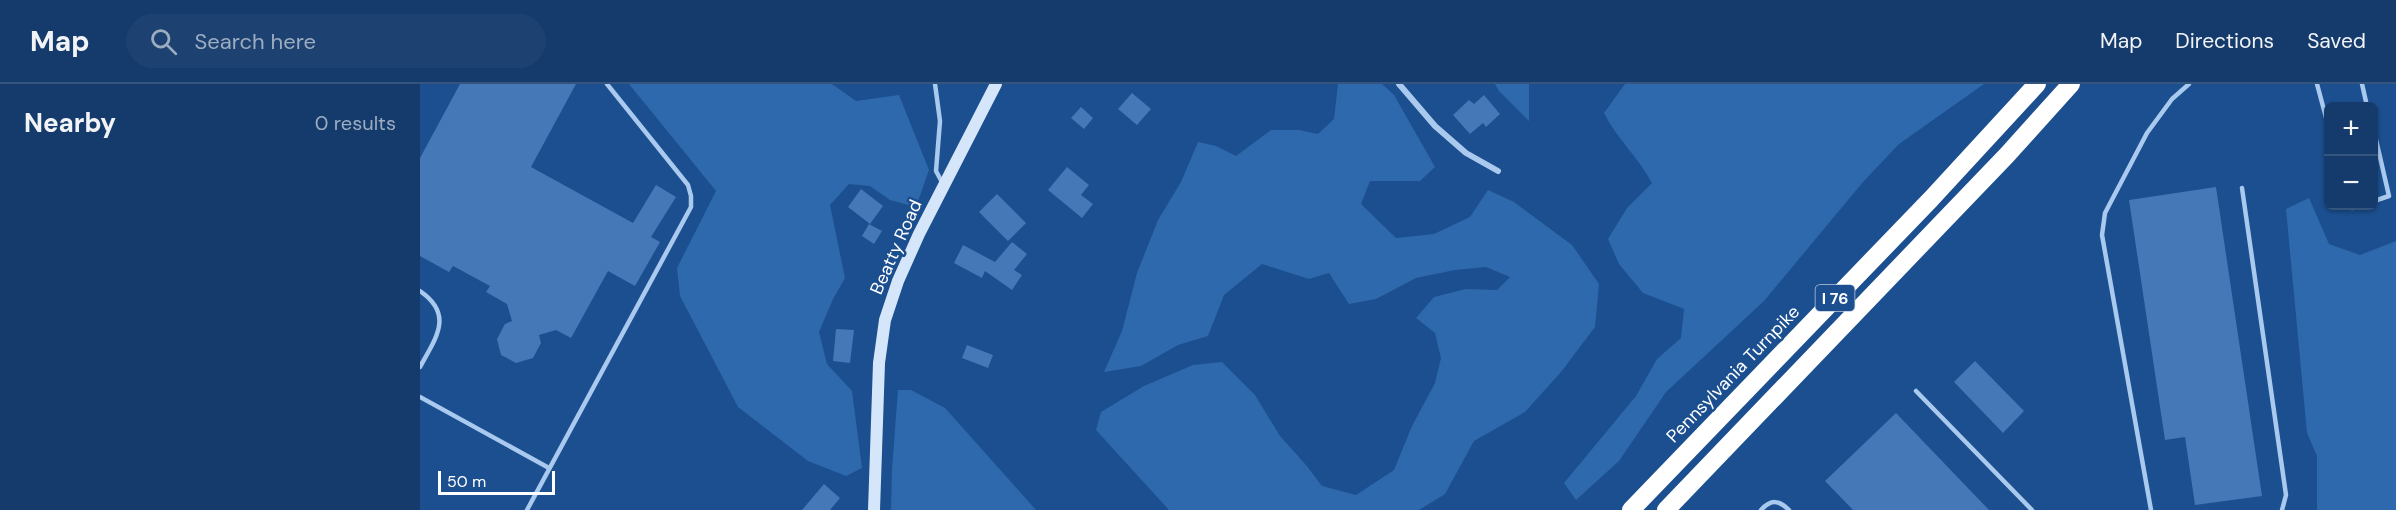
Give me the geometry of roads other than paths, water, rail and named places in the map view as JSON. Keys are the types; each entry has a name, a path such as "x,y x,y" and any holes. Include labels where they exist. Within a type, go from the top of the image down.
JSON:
{"highway":[{"name":"Pennsylvania Turnpike","path":"1631,510 1985,142 2037,84"},
{"name":"I 76","path":"1666,510 1999,164 2071,84"}],"street":[{"name":"Beatty Road","path":"874,510 879,363 885,320 898,281 996,84"},
{"path":"1399,84 1436,126 1466,153 1498,171"}],"lane":[{"path":"527,510 691,207 688,185 607,84"},
{"path":"935,84 940,121 936,171 944,186"},
{"path":"2151,510 2102,234 2106,213 2147,133 2172,99 2189,84"},
{"path":"2317,84 2324,110"},
{"path":"2362,84 2366,102"},
{"path":"2378,151 2389,196 2378,199"},
{"path":"2242,188 2286,495 2282,510"},
{"path":"420,291 431,299 440,321 439,332 420,367"},
{"path":"1916,391 2032,510"},
{"path":"420,397 549,468"},
{"path":"1761,510 1767,504 1775,501 1789,510"}]}
